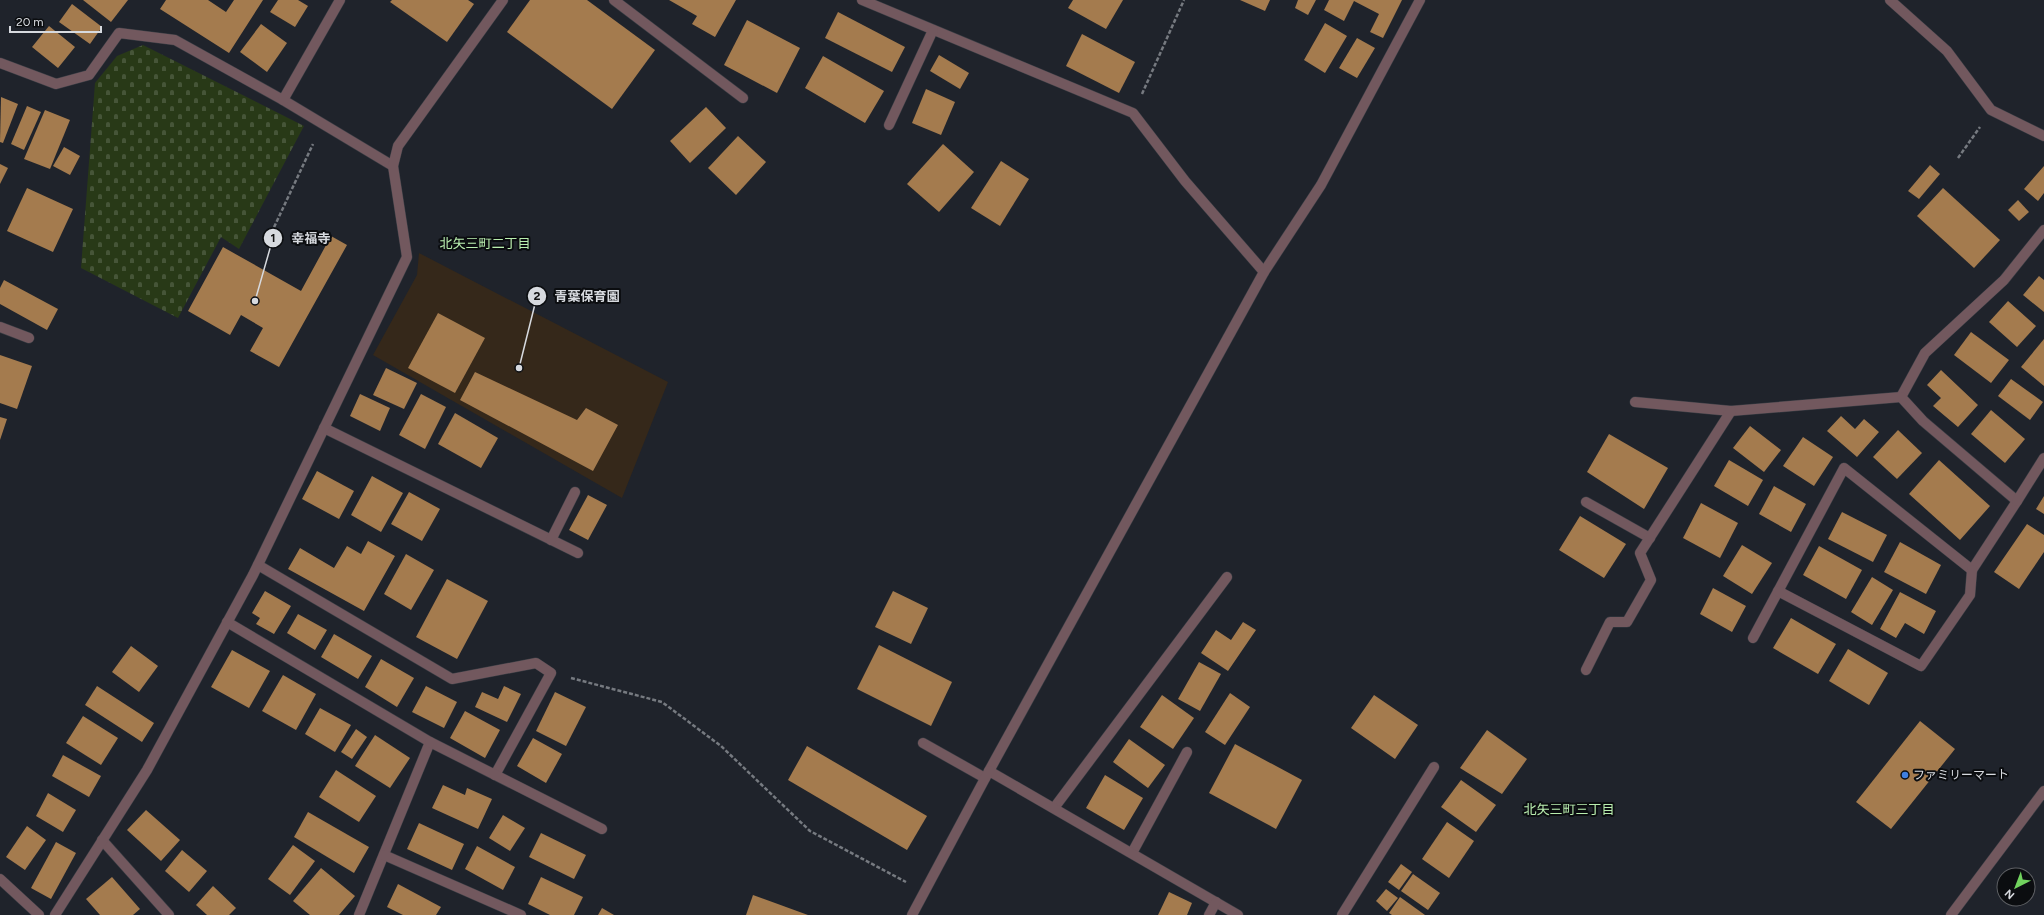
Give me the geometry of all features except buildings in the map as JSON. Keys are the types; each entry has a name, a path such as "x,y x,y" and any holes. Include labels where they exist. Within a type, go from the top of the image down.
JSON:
{"street":[{"path":"283,100 340,0"},
{"path":"54,915 147,770 258,565 407,257 393,166 398,146 503,0"},
{"path":"614,0 743,98"},
{"path":"862,0 1133,113 1185,181 1264,272"},
{"path":"912,915 987,774 1264,272 1321,185 1420,0"},
{"path":"1890,0 1947,51 1991,110 2044,136"},
{"path":"889,125 932,30"},
{"path":"0,63 56,84 89,75 119,33 175,40 323,123 393,166"},
{"path":"1901,397 1926,353 2004,280 2044,230"},
{"path":"0,327 29,338"},
{"path":"1635,402 1731,411 1901,397"},
{"path":"1901,397 1923,421 2017,501"},
{"path":"1586,670 1610,622 1626,622 1650,580 1640,554 1731,411"},
{"path":"324,428 578,553"},
{"path":"1778,592 1921,666 1970,595 1972,570 2044,458"},
{"path":"1753,638 1844,468 1972,570"},
{"path":"551,540 575,492"},
{"path":"1586,502 1650,538"},
{"path":"258,565 452,679 536,663 551,673 495,775"},
{"path":"1054,808 1227,577"},
{"path":"227,622 430,742 602,829"},
{"path":"359,915 430,742"},
{"path":"923,743 1054,808 1238,915"},
{"path":"1132,853 1187,752"},
{"path":"1342,915 1434,767"},
{"path":"1952,915 2044,791"},
{"path":"102,840 169,915"},
{"path":"384,855 521,915"},
{"path":"0,879 39,915"},
{"path":"1208,915 1216,902"}],"path":[{"path":"1133,113 1184,0"},
{"path":"1958,158 1991,110"},
{"path":"269,238 323,123"},
{"path":"551,673 662,702 721,746 810,831 924,891"}],"shaded area":[{"path":"419,253 668,382 622,498 373,355 417,275"}],"green space":[{"path":"143,45 304,126 239,249 221,237 178,318 81,268 95,83 117,56"}],"place":[{"name":"幸福寺","path":"255,301"},
{"name":"青葉保育園","path":"519,368"},
{"name":"ファミリーマート","path":"1905,775"}],"district":[{"name":"北矢三町二丁目","path":"485,243"},
{"name":"北矢三町三丁目","path":"1569,809"}]}
